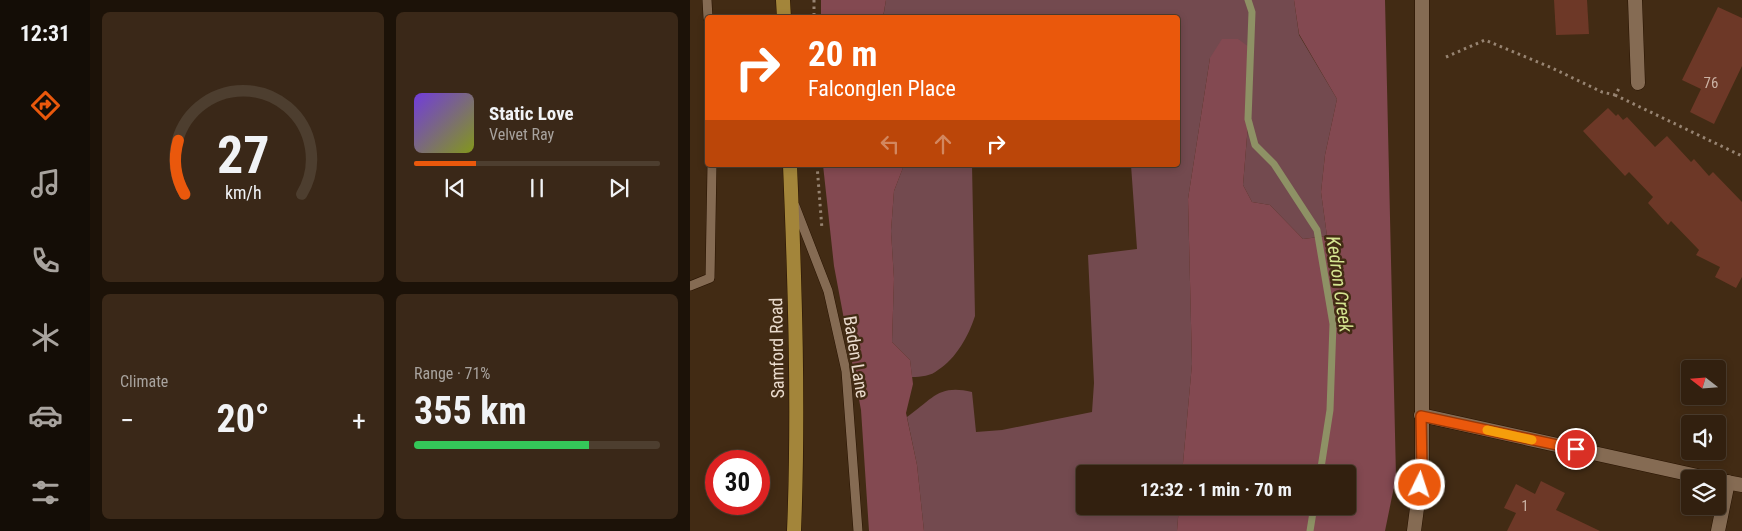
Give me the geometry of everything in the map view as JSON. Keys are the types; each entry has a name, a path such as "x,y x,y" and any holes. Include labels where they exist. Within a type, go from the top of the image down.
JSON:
{"main road":[{"path":"783,0 784,15"},
{"name":"Samford Road","path":"790,167 797,372 797,466 794,531"}],"street":[{"path":"1414,531 1422,470 1422,0"},
{"path":"1635,0 1638,83"},
{"path":"1421,416 1681,472"},
{"path":"1718,531 1729,483"}],"lane":[{"path":"707,0 708,15"},
{"path":"690,286 710,278 712,167"},
{"name":"Baden Lane","path":"792,196 828,291 846,371 858,531"}],"path":[{"path":"814,0 814,15"},
{"path":"1446,57 1485,40 1552,68 1602,92 1615,95 1742,156"},
{"path":"1615,95 1623,82 1638,83"}],"shaded area":[{"path":"821,0 886,0 883,15 821,15"},
{"path":"886,0 1294,0 1299,35 1337,99 1325,155 1321,192 1327,236 1303,239 1270,205 1252,202 1243,185 1253,64 1210,58 1188,199 1192,364 1183,465 1076,465 1076,515 1178,515 1177,531 924,531 917,465 907,417 930,399 951,390 972,392 976,432 1002,430 1092,412 1094,383 1088,255 1137,249 1131,167 1180,167 1180,15 884,15"},
{"path":"1294,0 1385,0 1396,477 1385,531 1177,531 1178,515 1356,515 1356,465 1183,465 1192,364 1188,199 1210,58 1222,39 1238,39 1249,47 1253,64 1243,185 1252,202 1270,205 1303,239 1327,236 1321,192 1325,155 1337,99 1299,34"},
{"path":"823,167 903,167 894,191 891,231 894,279 892,342 910,360 913,384 906,413 917,465 924,531 869,531 861,410 834,266"},
{"path":"903,167 972,167 975,316 965,339 951,360 935,372 919,377 912,377 910,360 892,342 894,279 891,231 894,191"}],"building":[{"path":"1554,0 1587,0 1589,34 1556,35"},
{"path":"1718,7 1742,18 1742,66 1714,124 1690,112 1701,89 1682,80"},
{"path":"1608,108 1616,116 1618,114 1623,120 1627,117 1655,147 1667,136 1691,162 1694,159 1709,176 1713,172 1742,202 1742,277 1736,288 1715,277 1720,267 1696,255 1699,250 1671,221 1668,225 1648,203 1653,197 1629,172 1625,176 1583,131"},
{"path":"1541,481 1565,493 1556,510 1600,531 1507,531 1516,513 1504,508 1516,484 1535,494"}],"waterway":[{"name":"Kedron Creek","path":"1248,0 1252,12 1248,119 1255,145 1274,164 1317,230 1333,324 1330,410 1321,465"},
{"name":"Kedron Creek","path":"1310,531 1313,515"}],"slow traffic":[{"path":"1487,430 1532,440"}],"route":[{"path":"1420,485 1422,470 1421,416 1576,449"}]}
